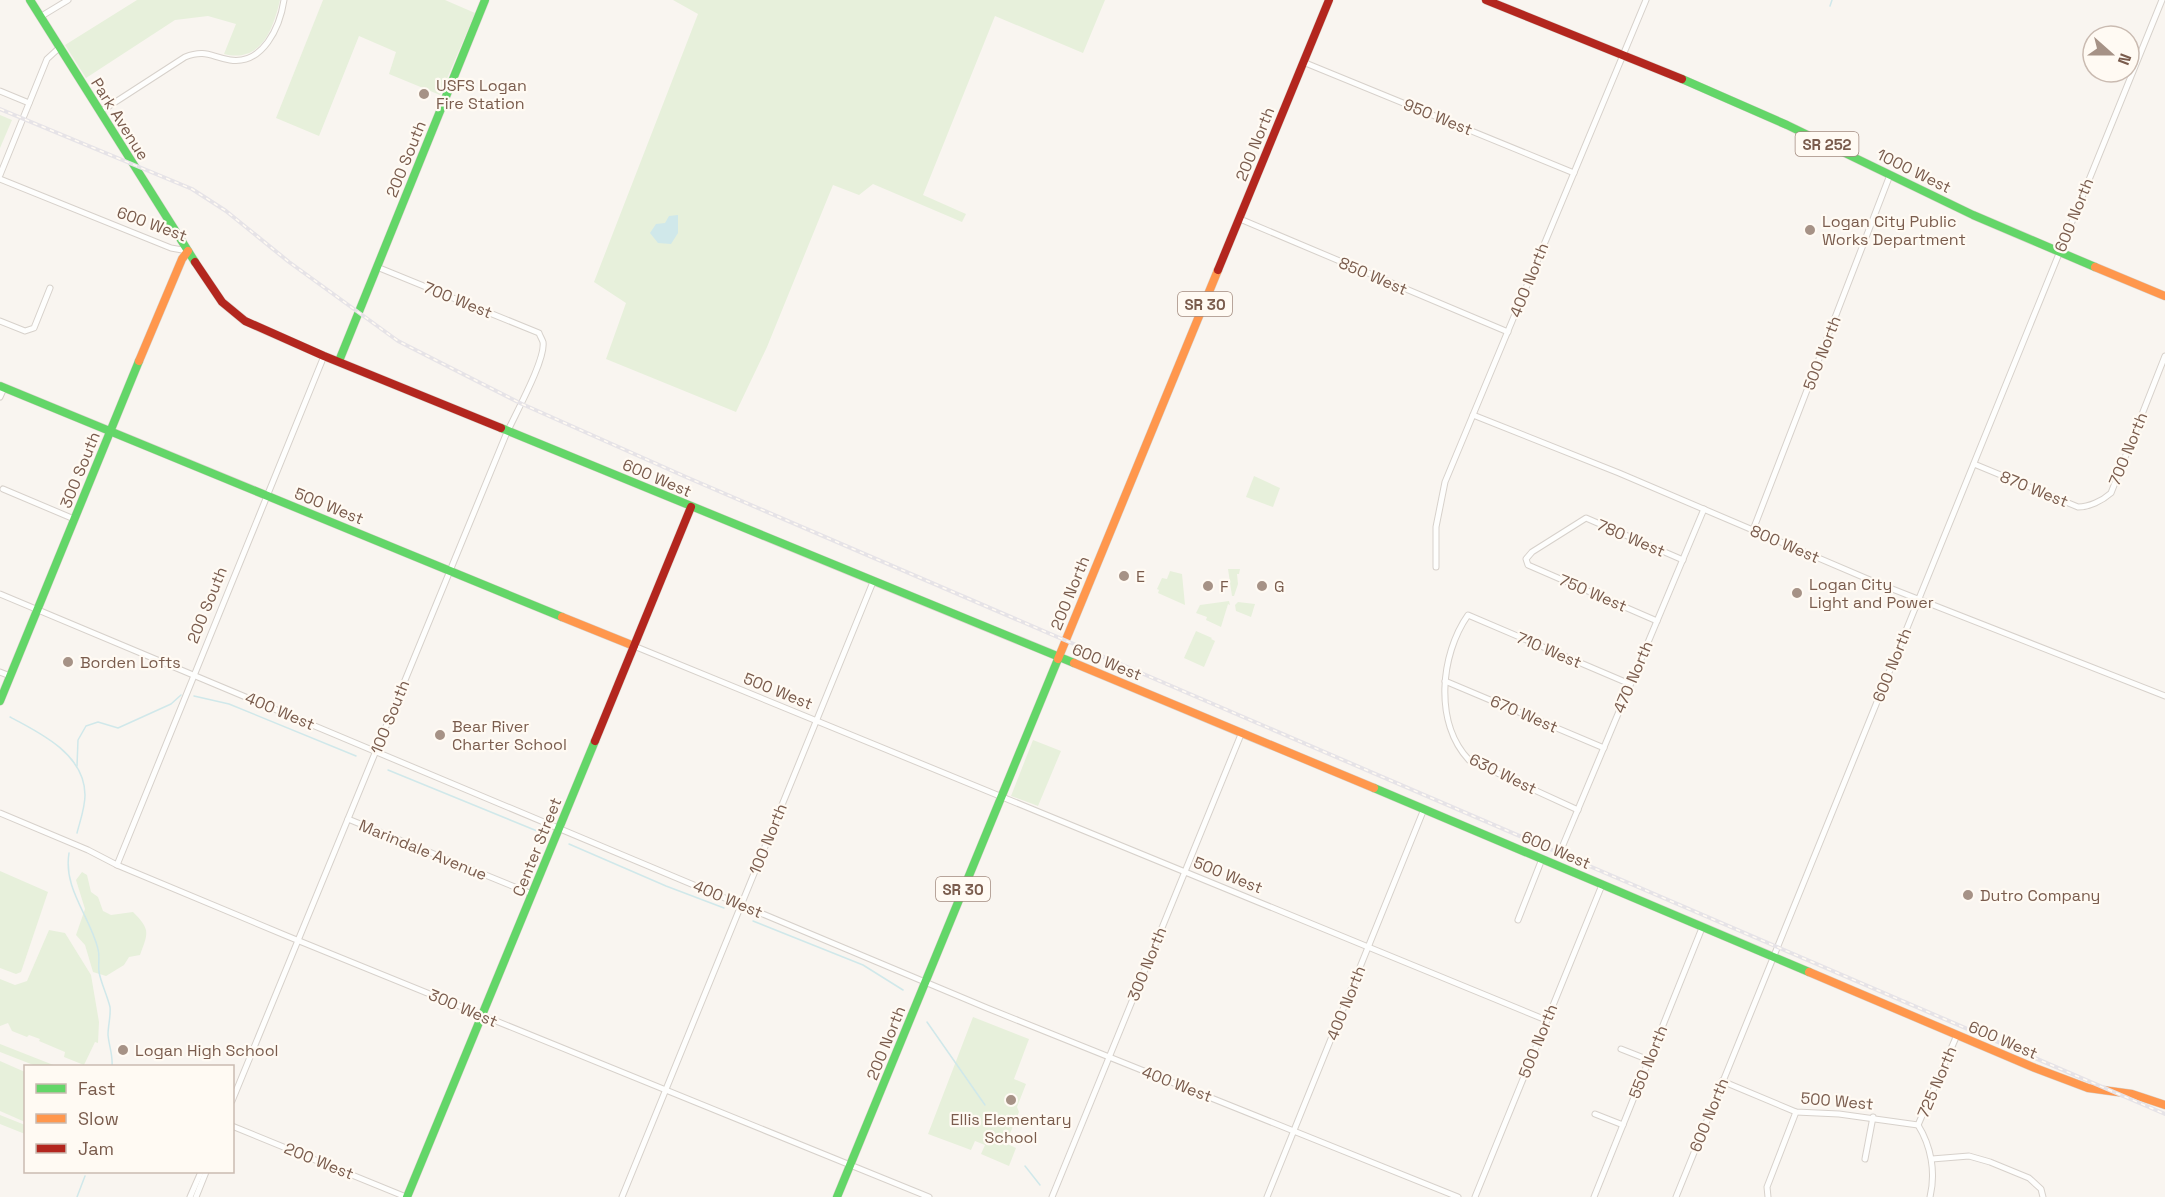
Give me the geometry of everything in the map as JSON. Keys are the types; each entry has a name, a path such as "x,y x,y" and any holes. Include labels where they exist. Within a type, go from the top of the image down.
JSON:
{"main road":[{"name":"Park Avenue","path":"30,0 188,251"},
{"name":"200 South","path":"339,361 485,0"},
{"name":"200 North","path":"837,1197 1329,0"},
{"name":"1000 West","path":"1486,0 1718,94 1973,215 2165,296"},
{"name":"600 West","path":"188,251 222,302 235,314 245,321 324,356 1242,732 2035,1068 2088,1088 2132,1094 2165,1105"},
{"name":"300 South","path":"0,701 110,431 182,259 188,251"},
{"name":"500 West","path":"2,387 634,646"},
{"name":"Center Street","path":"407,1197 691,507"}],"street":[{"path":"40,16 68,0"},
{"path":"100,112 185,57 195,53 206,52 228,60 240,61 253,57 263,49 271,37 284,0"},
{"name":"400 North","path":"1436,567 1436,527 1445,482 1646,0"},
{"name":"600 North","path":"1676,1197 2162,0"},
{"path":"0,177 47,59 59,48"},
{"name":"950 West","path":"1304,62 1574,173"},
{"path":"0,91 29,103"},
{"name":"500 North","path":"1753,530 1890,175"},
{"name":"600 West","path":"0,177 171,248 188,251"},
{"name":"850 West","path":"1240,219 1508,332"},
{"name":"700 West","path":"377,267 539,333"},
{"path":"0,321 25,331 34,328 50,288"},
{"name":"100 South","path":"234,1096 507,431 522,404 540,357 543,343 539,333"},
{"name":"200 South","path":"117,865 324,356"},
{"name":"700 North","path":"2096,502 2110,493 2165,356"},
{"path":"0,397 2,387"},
{"name":"800 West","path":"1473,415 1919,599 2165,696"},
{"name":"870 West","path":"1974,464 2078,507 2096,502"},
{"path":"3,489 74,519"},
{"name":"470 North","path":"1563,845 1704,509"},
{"name":"780 West","path":"1528,565 1526,559 1532,552 1586,518 1683,560"},
{"name":"750 West","path":"1528,565 1657,621"},
{"name":"100 North","path":"622,1197 873,582"},
{"name":"400 West","path":"0,594 925,982 1458,1197"},
{"name":"630 West","path":"1468,615 1452,647 1445,681 1450,725 1460,751 1468,760 1578,810"},
{"name":"710 West","path":"1468,615 1630,684"},
{"name":"500 West","path":"634,646 1546,1020"},
{"path":"0,672 10,676"},
{"name":"670 West","path":"1445,681 1604,748"},
{"name":"300 North","path":"1052,1197 1242,732"},
{"name":"400 North","path":"1267,1197 1424,809"},
{"name":"300 West","path":"0,813 88,850 117,865 482,1016 929,1197"},
{"name":"Marindale Avenue","path":"348,819 532,894"},
{"path":"1518,920 1542,860"},
{"name":"500 North","path":"1475,1197 1602,885"},
{"name":"550 North","path":"1594,1197 1702,928"},
{"name":"725 North","path":"1930,1197 1932,1159 1927,1139 1918,1125 1957,1035"},
{"path":"1621,1049 1649,1060"},
{"name":"500 West","path":"1722,1081 1796,1112 1839,1114 1918,1125"},
{"path":"1767,1196 1767,1187 1796,1112"},
{"path":"1595,1114 1623,1125"},
{"path":"1865,1159 1873,1118"},
{"name":"200 West","path":"234,1127 407,1197"},
{"path":"1932,1159 1969,1156 1990,1162 2029,1178 2041,1189 2043,1197"},
{"path":"190,1197 201,1173"},
{"path":"196,1197 206,1173"}],"green space":[{"path":"137,0 280,0 269,33 256,49 247,54 224,54 236,24 208,16 175,20 86,78 65,45"},
{"path":"323,0 445,0 475,13 440,95 389,74 396,52 359,36 319,136 276,118"},
{"path":"673,0 1105,0 1083,53 995,16 923,195 966,214 962,222 873,184 859,195 833,185 767,347 736,412 606,359 626,303 594,282 698,14"},
{"path":"0,115 12,120 0,148"},
{"path":"1254,476 1280,488 1273,507 1246,497"},
{"path":"1228,569 1240,569 1237,574 1238,584 1234,596 1232,596"},
{"path":"1170,571 1182,574 1185,605 1158,593 1157,589 1162,578 1167,579"},
{"path":"1229,601 1230,605 1228,604 1221,627 1206,620 1207,617 1196,613 1200,605"},
{"path":"1238,602 1255,604 1251,617 1236,611 1235,605"},
{"path":"1196,631 1215,641 1204,667 1184,658"},
{"path":"1033,740 1061,751 1038,806 1011,796"},
{"path":"0,871 48,892 21,972 16,974 0,968"},
{"path":"82,872 87,875 91,892 98,897 103,911 111,915 133,912 143,923 146,932 140,955 129,957 124,965 106,976 93,972 85,945 76,935 85,909 76,880"},
{"path":"49,930 65,933 91,975 99,1022 98,1043 95,1042 84,1065 64,1057 65,1052 39,1041 40,1039 12,1031 8,1023 0,1026 0,979 15,985 27,981"},
{"path":"973,1017 1029,1039 1014,1079 1026,1084 1017,1107 1019,1112 1006,1143 1016,1148 1009,1166 981,1154 985,1145 975,1141 971,1150 928,1134"},
{"path":"0,1044 53,1065 33,1065 0,1052"},
{"path":"0,1061 24,1072 24,1122 0,1111"},
{"path":"0,1115 24,1125 24,1134 0,1124"}],"water":[{"path":"678,215 678,233 671,244 658,243 650,233 656,224 665,223 669,216"}],"waterway":[{"path":"1830,6 1832,0"},
{"path":"77,766 78,740 86,726 98,722 118,728 171,704 181,695"},
{"path":"194,696 229,704 356,756"},
{"path":"10,717 47,738 59,747 78,768 85,795 77,833"},
{"path":"388,770 542,833"},
{"path":"569,844 666,886 724,908"},
{"path":"69,853 70,879 98,949 99,972 110,1007 108,1035 112,1065"},
{"path":"753,921 863,965 903,990"},
{"path":"927,1022 985,1105"},
{"path":"1025,1166 1040,1185"},
{"path":"77,1197 85,1176"}],"railway":[{"path":"0,109 192,189 226,211 289,262 398,341 522,404 686,477 2165,1114"}],"traffic: fast":[{"path":"30,0 195,262"},
{"path":"339,361 485,0"},
{"path":"1682,79 1787,125 1973,215 2095,267"},
{"path":"0,701 139,361"},
{"path":"0,386 562,617"},
{"path":"501,428 1074,663"},
{"path":"837,1197 1058,659"},
{"path":"407,1197 595,741"},
{"path":"1374,788 1809,972"}],"traffic: slow":[{"path":"139,361 182,259 188,251"},
{"path":"2095,267 2165,296"},
{"path":"1058,659 1218,270"},
{"path":"562,617 634,646"},
{"path":"1074,663 1374,788"},
{"path":"1809,972 2035,1068 2088,1088 2132,1094 2165,1105"}],"traffic: jam":[{"path":"1218,270 1329,0"},
{"path":"1486,0 1682,79"},
{"path":"195,262 222,302 245,321 324,356 501,428"},
{"path":"595,741 691,507"}],"place":[{"name":"USFS Logan Fire Station","path":"424,94"},
{"name":"Logan City Public Works Department","path":"1810,230"},
{"name":"E","path":"1124,576"},
{"name":"F","path":"1208,586"},
{"name":"G","path":"1262,586"},
{"name":"Logan City Light and Power","path":"1797,593"},
{"name":"Borden Lofts","path":"68,662"},
{"name":"Bear River Charter School","path":"440,735"},
{"name":"Dutro Company","path":"1968,895"},
{"name":"Logan High School","path":"123,1050"},
{"name":"Ellis Elementary School","path":"1011,1100"}]}
